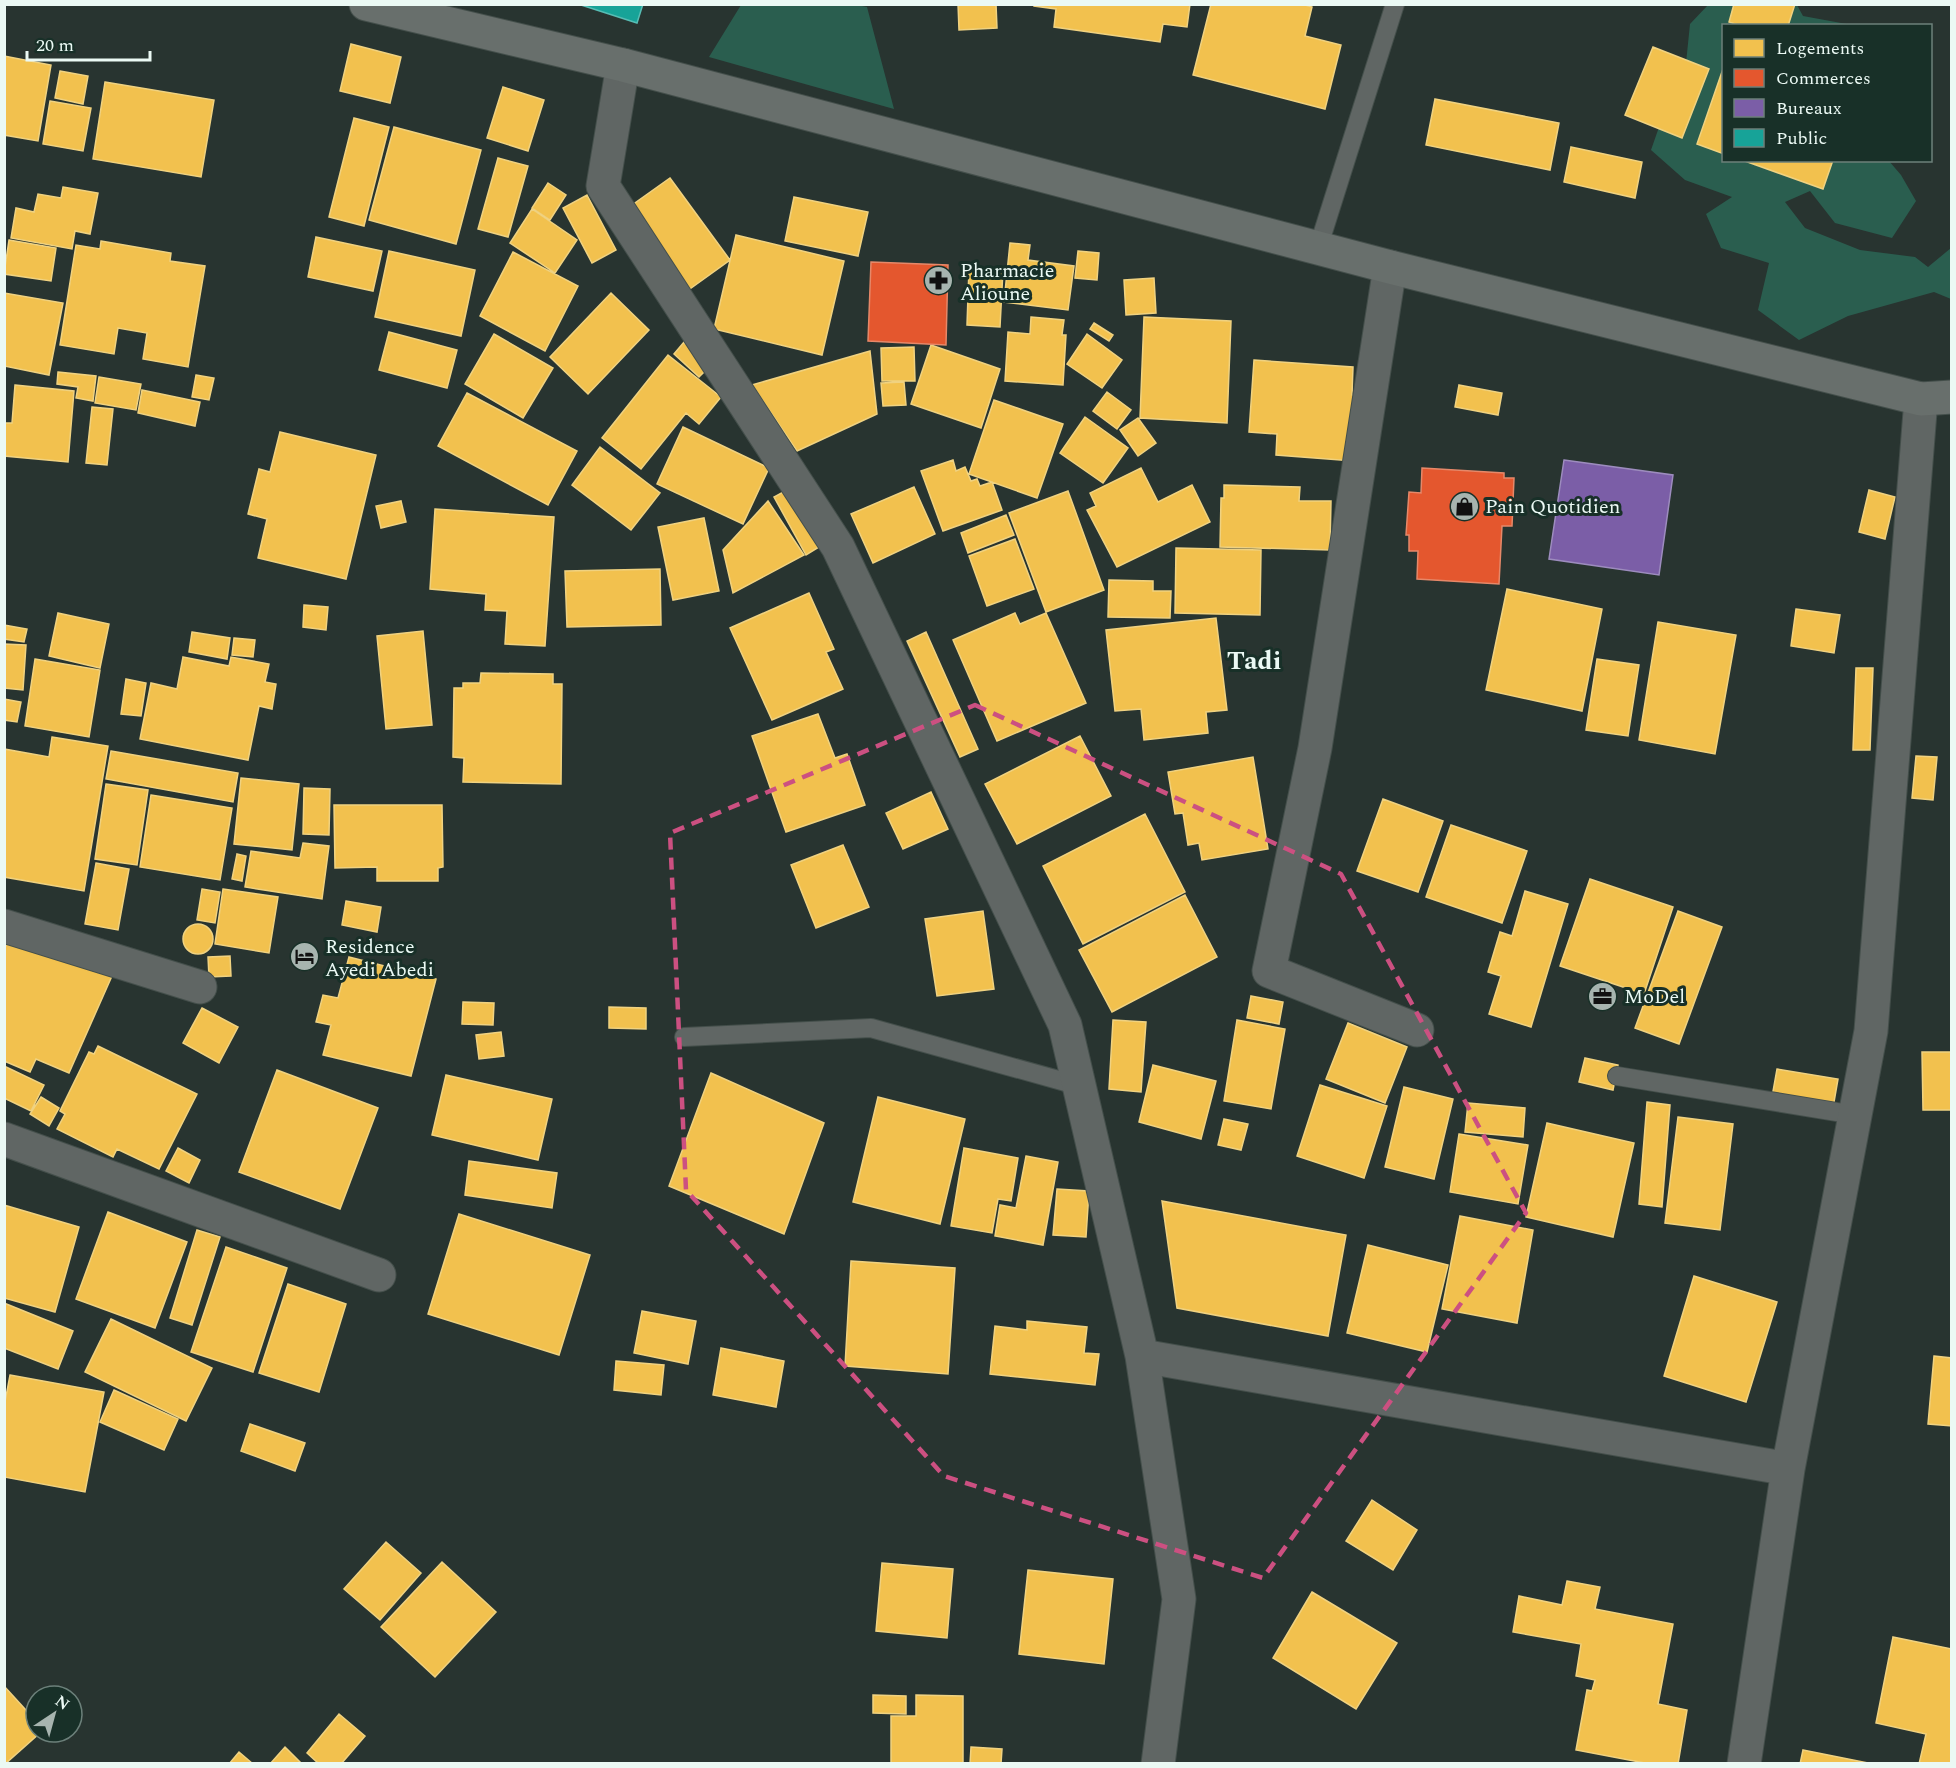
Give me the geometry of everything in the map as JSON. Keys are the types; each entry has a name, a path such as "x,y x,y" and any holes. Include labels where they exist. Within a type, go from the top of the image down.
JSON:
{"main road":[{"path":"366,4 623,66 1390,267 1936,398"}],"street":[{"path":"623,66 603,186 838,547 1065,1025 1142,1356 1179,1599 1158,1764"},
{"path":"1390,267 1315,748 1269,971 1417,1030"},
{"path":"1744,1764 1788,1469 1870,1031 1936,398"},
{"path":"4,926 200,987"},
{"path":"4,1138 380,1275"},
{"path":"1142,1356 1788,1469"}],"lane":[{"path":"1318,248 1395,4"},
{"path":"684,1038 871,1028 1080,1086"},
{"path":"1617,1076 1855,1115"}],"highlighted area":[{"path":"975,705 1341,874 1526,1213 1263,1578 944,1476 686,1190 670,833"}],"green space":[{"path":"741,5 857,5 867,7 894,109 709,57"},
{"path":"1708,5 1797,5 1803,16 1847,24 1722,24 1722,162 1890,162 1901,175 1916,201 1892,238 1835,223 1810,191 1785,202 1805,228 1860,250 1915,257 1928,267 1951,248 1951,299 1934,292 1848,316 1799,340 1758,310 1769,263 1721,248 1706,214 1732,197 1685,180 1651,150 1665,110 1685,73 1690,24"}],"building: Logements":[{"path":"958,4 996,4 997,28 959,30"},
{"path":"1034,4 1190,4 1187,27 1163,24 1160,42 1054,27 1056,9 1034,6"},
{"path":"1211,4 1302,4 1312,7 1305,36 1341,45 1325,109 1193,75"},
{"path":"1734,4 1795,4 1789,24 1729,22"},
{"path":"351,44 401,57 390,103 340,91"},
{"path":"1653,47 1709,69 1682,138 1625,115"},
{"path":"4,56 51,65 38,141 4,135"},
{"path":"60,71 88,76 83,104 55,98"},
{"path":"1722,72 1722,153 1697,144"},
{"path":"105,82 214,100 201,177 93,159"},
{"path":"503,87 544,100 528,151 487,138"},
{"path":"1435,99 1559,123 1550,170 1426,145"},
{"path":"50,101 91,108 83,151 43,144"},
{"path":"354,118 389,127 364,226 329,217"},
{"path":"394,127 481,150 456,244 369,220"},
{"path":"1571,147 1642,162 1635,198 1564,182"},
{"path":"498,158 528,166 508,237 478,229"},
{"path":"1748,162 1832,162 1823,189"},
{"path":"670,178 730,260 687,291 628,208"},
{"path":"548,183 566,195 550,220 532,208"},
{"path":"63,187 98,193 90,234 75,231 72,249 11,238 16,208 34,212 38,194 61,198"},
{"path":"587,195 616,250 592,263 563,208"},
{"path":"794,197 868,212 858,256 785,241"},
{"path":"532,209 577,240 555,273 510,243"},
{"path":"736,235 844,261 822,355 714,329"},
{"path":"316,237 382,251 373,291 308,277"},
{"path":"9,240 56,248 51,281 4,274"},
{"path":"101,241 171,253 170,261 205,266 188,367 143,359 147,333 118,328 114,354 60,345 76,245 100,249"},
{"path":"1010,243 1030,245 1028,260 1074,266 1068,310 1004,302"},
{"path":"389,251 475,270 461,336 375,317"},
{"path":"1078,251 1099,253 1097,280 1075,278"},
{"path":"513,252 578,286 545,351 480,316"},
{"path":"969,268 1003,270 1000,327 967,325"},
{"path":"1154,278 1156,313 1126,315 1124,280"},
{"path":"4,293 63,303 49,375 4,366"},
{"path":"611,293 649,330 588,394 550,357"},
{"path":"1031,317 1064,320 1062,335 1066,335 1063,385 1005,381 1008,332 1030,334"},
{"path":"1144,317 1231,321 1227,423 1140,418"},
{"path":"1094,323 1113,335 1109,341 1090,329"},
{"path":"389,332 457,350 447,388 379,370"},
{"path":"494,334 553,368 523,418 465,384"},
{"path":"1087,334 1122,360 1102,388 1067,364"},
{"path":"684,342 710,366 699,377 674,354"},
{"path":"931,345 1000,369 981,428 911,404"},
{"path":"914,347 915,381 882,381 881,348"},
{"path":"870,351 877,414 797,451 752,385"},
{"path":"668,355 721,397 699,424 686,413 641,469 602,438"},
{"path":"1254,360 1353,367 1352,395 1357,396 1353,461 1276,455 1277,434 1249,432"},
{"path":"58,372 96,376 93,401 76,398 78,387 57,384"},
{"path":"196,375 214,378 209,400 192,397"},
{"path":"99,377 141,384 136,410 95,403"},
{"path":"904,382 906,405 883,406 881,383"},
{"path":"15,385 74,391 68,462 4,456 4,423 12,423"},
{"path":"1459,385 1502,393 1498,415 1455,407"},
{"path":"142,390 200,402 195,426 138,413"},
{"path":"1107,392 1131,410 1117,429 1093,411"},
{"path":"467,393 577,451 548,505 438,446"},
{"path":"994,400 1063,424 1037,498 969,474"},
{"path":"92,407 113,409 107,465 86,463"},
{"path":"1085,417 1128,448 1103,483 1060,453"},
{"path":"1138,418 1156,443 1138,456 1120,430"},
{"path":"683,427 769,468 743,524 657,484"},
{"path":"280,432 376,455 346,579 258,558 267,519 248,514 259,469 270,472"},
{"path":"600,447 660,493 631,530 572,485"},
{"path":"953,460 956,471 965,467 971,481 977,479 980,486 992,482 1002,510 943,531 921,471"},
{"path":"1141,468 1158,502 1192,485 1210,522 1117,567 1087,510 1096,506 1090,493"},
{"path":"1224,485 1300,487 1299,501 1331,501 1330,550 1220,547 1221,498 1224,498"},
{"path":"914,487 935,534 873,563 851,514"},
{"path":"787,490 819,547 806,555 774,497"},
{"path":"1869,490 1895,497 1885,539 1859,532"},
{"path":"1068,491 1104,590 1046,612 1009,513"},
{"path":"401,501 406,522 381,528 376,506"},
{"path":"768,501 804,555 733,593 723,550"},
{"path":"435,509 554,517 545,646 505,644 507,611 485,610 486,594 430,589"},
{"path":"1006,515 1014,535 968,553 961,533"},
{"path":"704,518 719,591 673,600 658,527"},
{"path":"1015,539 1034,589 987,606 969,556"},
{"path":"1176,548 1261,550 1260,615 1175,613"},
{"path":"660,569 661,625 567,627 565,571"},
{"path":"1109,580 1153,581 1153,591 1171,591 1170,618 1108,617"},
{"path":"1507,589 1602,609 1582,711 1486,690"},
{"path":"809,593 834,649 826,652 843,689 772,720 730,628"},
{"path":"304,605 328,607 326,630 303,627"},
{"path":"1796,609 1840,615 1834,653 1791,646"},
{"path":"58,613 109,624 100,668 49,656"},
{"path":"1015,613 1020,624 1046,613 1086,703 997,741 953,640"},
{"path":"1216,618 1227,710 1206,712 1208,733 1144,740 1141,709 1115,711 1106,630"},
{"path":"1658,622 1736,635 1715,754 1639,740"},
{"path":"4,625 27,629 24,642 4,639"},
{"path":"423,631 432,725 386,729 377,636"},
{"path":"192,632 230,638 227,659 189,652"},
{"path":"926,632 978,749 960,757 907,641"},
{"path":"234,638 255,640 253,657 232,655"},
{"path":"4,644 26,645 23,690 4,688"},
{"path":"183,657 229,666 231,657 269,664 265,682 276,684 272,709 259,706 248,760 140,739 151,683 177,689"},
{"path":"35,659 100,670 89,737 25,726"},
{"path":"1597,659 1639,665 1628,736 1586,730"},
{"path":"1856,668 1873,668 1870,750 1853,750"},
{"path":"481,673 553,674 553,684 562,684 561,784 463,782 464,758 453,757 454,688 463,688 463,683 480,683"},
{"path":"126,679 146,683 141,716 121,714"},
{"path":"4,699 21,702 17,722 4,720"},
{"path":"818,714 835,758 847,754 865,805 786,832 752,736"},
{"path":"1080,736 1111,796 1017,844 985,784"},
{"path":"52,737 108,746 84,891 4,877 4,749 49,757"},
{"path":"111,751 238,773 233,802 106,779"},
{"path":"1916,756 1937,757 1933,800 1912,798"},
{"path":"1253,757 1268,849 1202,860 1199,843 1188,845 1183,813 1175,814 1168,772"},
{"path":"241,778 299,784 292,850 234,844"},
{"path":"106,784 148,790 137,865 95,859"},
{"path":"304,788 330,789 329,835 303,834"},
{"path":"931,792 948,829 903,849 886,813"},
{"path":"151,795 232,808 220,880 140,867"},
{"path":"1383,799 1443,821 1418,892 1357,871"},
{"path":"334,805 442,805 443,867 438,868 438,881 377,881 377,867 335,868"},
{"path":"1145,814 1185,892 1083,944 1043,866"},
{"path":"1451,825 1527,851 1502,923 1426,897"},
{"path":"303,843 329,846 322,899 245,887 251,851 300,858"},
{"path":"843,845 869,907 816,928 791,865"},
{"path":"237,854 246,856 242,881 232,879"},
{"path":"96,863 129,869 118,930 85,924"},
{"path":"1590,879 1673,907 1644,994 1560,966"},
{"path":"202,889 220,892 215,923 197,920"},
{"path":"223,889 278,897 269,953 215,944"},
{"path":"1525,891 1568,904 1531,1027 1489,1014 1501,976 1488,972 1500,932 1512,936"},
{"path":"1185,895 1217,957 1112,1012 1079,950"},
{"path":"346,901 381,907 377,932 342,925"},
{"path":"983,911 994,989 937,996 925,919"},
{"path":"1678,911 1722,927 1679,1044 1635,1028"},
{"path":"198,924 209,928 213,939 209,950 198,954 187,950 183,939 187,928"},
{"path":"12,932 112,976 69,1073 36,1059 30,1072 4,1061 4,950"},
{"path":"230,956 231,976 209,977 208,957"},
{"path":"349,957 436,979 411,1076 323,1055 331,1025 316,1022 323,995 338,998"},
{"path":"1251,996 1283,1002 1279,1024 1247,1018"},
{"path":"463,1002 494,1003 493,1025 462,1024"},
{"path":"609,1007 646,1008 646,1029 609,1028"},
{"path":"202,1008 238,1027 219,1063 183,1043"},
{"path":"1113,1020 1146,1022 1141,1092 1109,1089"},
{"path":"1237,1020 1285,1029 1271,1109 1224,1101"},
{"path":"1348,1023 1407,1047 1385,1103 1326,1079"},
{"path":"501,1032 504,1056 479,1059 476,1035"},
{"path":"98,1046 197,1094 159,1169 117,1149 113,1157 57,1129 65,1114 60,1111 89,1052 94,1054"},
{"path":"1922,1052 1952,1052 1952,1110 1923,1110"},
{"path":"1585,1058 1618,1065 1613,1090 1579,1082"},
{"path":"1153,1065 1216,1081 1201,1139 1139,1122"},
{"path":"4,1066 44,1085 31,1111 4,1098"},
{"path":"1777,1069 1838,1079 1833,1108 1772,1097"},
{"path":"277,1070 378,1108 340,1209 239,1172"},
{"path":"711,1073 824,1123 784,1234 669,1186"},
{"path":"446,1075 552,1099 538,1160 432,1135"},
{"path":"1320,1085 1387,1106 1364,1178 1297,1156"},
{"path":"1404,1087 1453,1099 1434,1179 1385,1167"},
{"path":"41,1097 59,1108 49,1126 30,1114"},
{"path":"878,1097 965,1119 940,1224 853,1202"},
{"path":"1647,1102 1670,1105 1662,1207 1639,1204"},
{"path":"1468,1103 1525,1108 1523,1137 1465,1132"},
{"path":"1678,1117 1733,1124 1720,1230 1665,1223"},
{"path":"1224,1119 1248,1124 1241,1150 1218,1145"},
{"path":"1547,1123 1634,1143 1613,1237 1526,1217"},
{"path":"1459,1134 1528,1145 1518,1204 1450,1192"},
{"path":"178,1148 200,1160 189,1183 166,1171"},
{"path":"964,1148 1018,1158 1011,1201 998,1199 992,1233 951,1226"},
{"path":"1026,1156 1058,1162 1043,1245 995,1236 1000,1205 1016,1208"},
{"path":"469,1161 557,1173 552,1208 465,1195"},
{"path":"1057,1189 1089,1191 1086,1237 1053,1235"},
{"path":"1162,1201 1346,1235 1328,1336 1177,1308"},
{"path":"4,1205 79,1227 55,1312 4,1298"},
{"path":"108,1212 187,1242 155,1328 76,1299"},
{"path":"459,1214 590,1255 559,1355 428,1314"},
{"path":"1460,1216 1533,1230 1517,1323 1442,1309"},
{"path":"197,1230 220,1237 192,1325 170,1318"},
{"path":"1368,1245 1448,1265 1427,1352 1347,1333"},
{"path":"226,1247 287,1268 253,1372 191,1352"},
{"path":"851,1261 955,1268 948,1374 845,1366"},
{"path":"1694,1276 1777,1302 1746,1402 1664,1376"},
{"path":"288,1284 346,1304 319,1392 259,1373"},
{"path":"4,1303 73,1331 58,1369 4,1348"},
{"path":"642,1311 696,1321 688,1364 634,1353"},
{"path":"111,1319 212,1368 186,1421 85,1372"},
{"path":"1027,1321 1087,1327 1084,1353 1099,1354 1095,1385 990,1374 995,1326 1027,1330"},
{"path":"721,1348 784,1361 776,1407 713,1395"},
{"path":"1934,1356 1952,1358 1952,1426 1928,1424"},
{"path":"616,1361 664,1365 661,1395 614,1390"},
{"path":"10,1375 104,1392 85,1492 4,1477 4,1407"},
{"path":"114,1390 178,1419 164,1450 100,1422"},
{"path":"250,1424 305,1443 295,1471 241,1451"},
{"path":"1372,1500 1417,1530 1393,1570 1346,1541"},
{"path":"386,1542 421,1573 380,1620 344,1589"},
{"path":"442,1562 496,1612 435,1677 381,1627"},
{"path":"882,1563 953,1569 947,1638 876,1631"},
{"path":"1028,1570 1113,1579 1104,1664 1019,1654"},
{"path":"1567,1581 1600,1587 1595,1609 1673,1624 1658,1704 1687,1710 1678,1764 1650,1764 1576,1750 1587,1690 1592,1691 1595,1680 1576,1676 1581,1644 1513,1632 1519,1596 1562,1605"},
{"path":"1312,1592 1397,1643 1356,1709 1273,1658"},
{"path":"1893,1637 1952,1649 1952,1764 1919,1764 1926,1734 1876,1723"},
{"path":"4,1686 24,1708 24,1744 28,1744 5,1764"},
{"path":"873,1695 906,1696 906,1714 873,1713"},
{"path":"916,1695 963,1696 963,1764 891,1764 891,1716 916,1716"},
{"path":"339,1714 365,1736 341,1764 319,1764 307,1753"},
{"path":"285,1747 302,1764 270,1764"},
{"path":"971,1747 1002,1749 1001,1764 970,1764"},
{"path":"1803,1750 1873,1764 1800,1764"},
{"path":"239,1752 253,1764 229,1764"}],"building: Commerces":[{"path":"871,262 948,265 946,345 868,341"},
{"path":"1422,468 1504,473 1504,478 1514,478 1512,526 1502,526 1499,584 1417,579 1418,551 1409,551 1409,535 1406,535 1409,492 1421,493"}],"building: Bureaux":[{"path":"1564,460 1673,475 1659,575 1549,559"}],"building: Public":[{"path":"578,4 643,4 637,23"}],"place":[{"name":"Pharmacie Alioune","path":"939,281"},
{"name":"Pain Quotidien","path":"1464,506"},
{"name":"Residence Ayedi Abedi","path":"304,957"},
{"name":"MoDel","path":"1603,996"}],"district":[{"name":"Tadi","path":"1254,660"}]}
